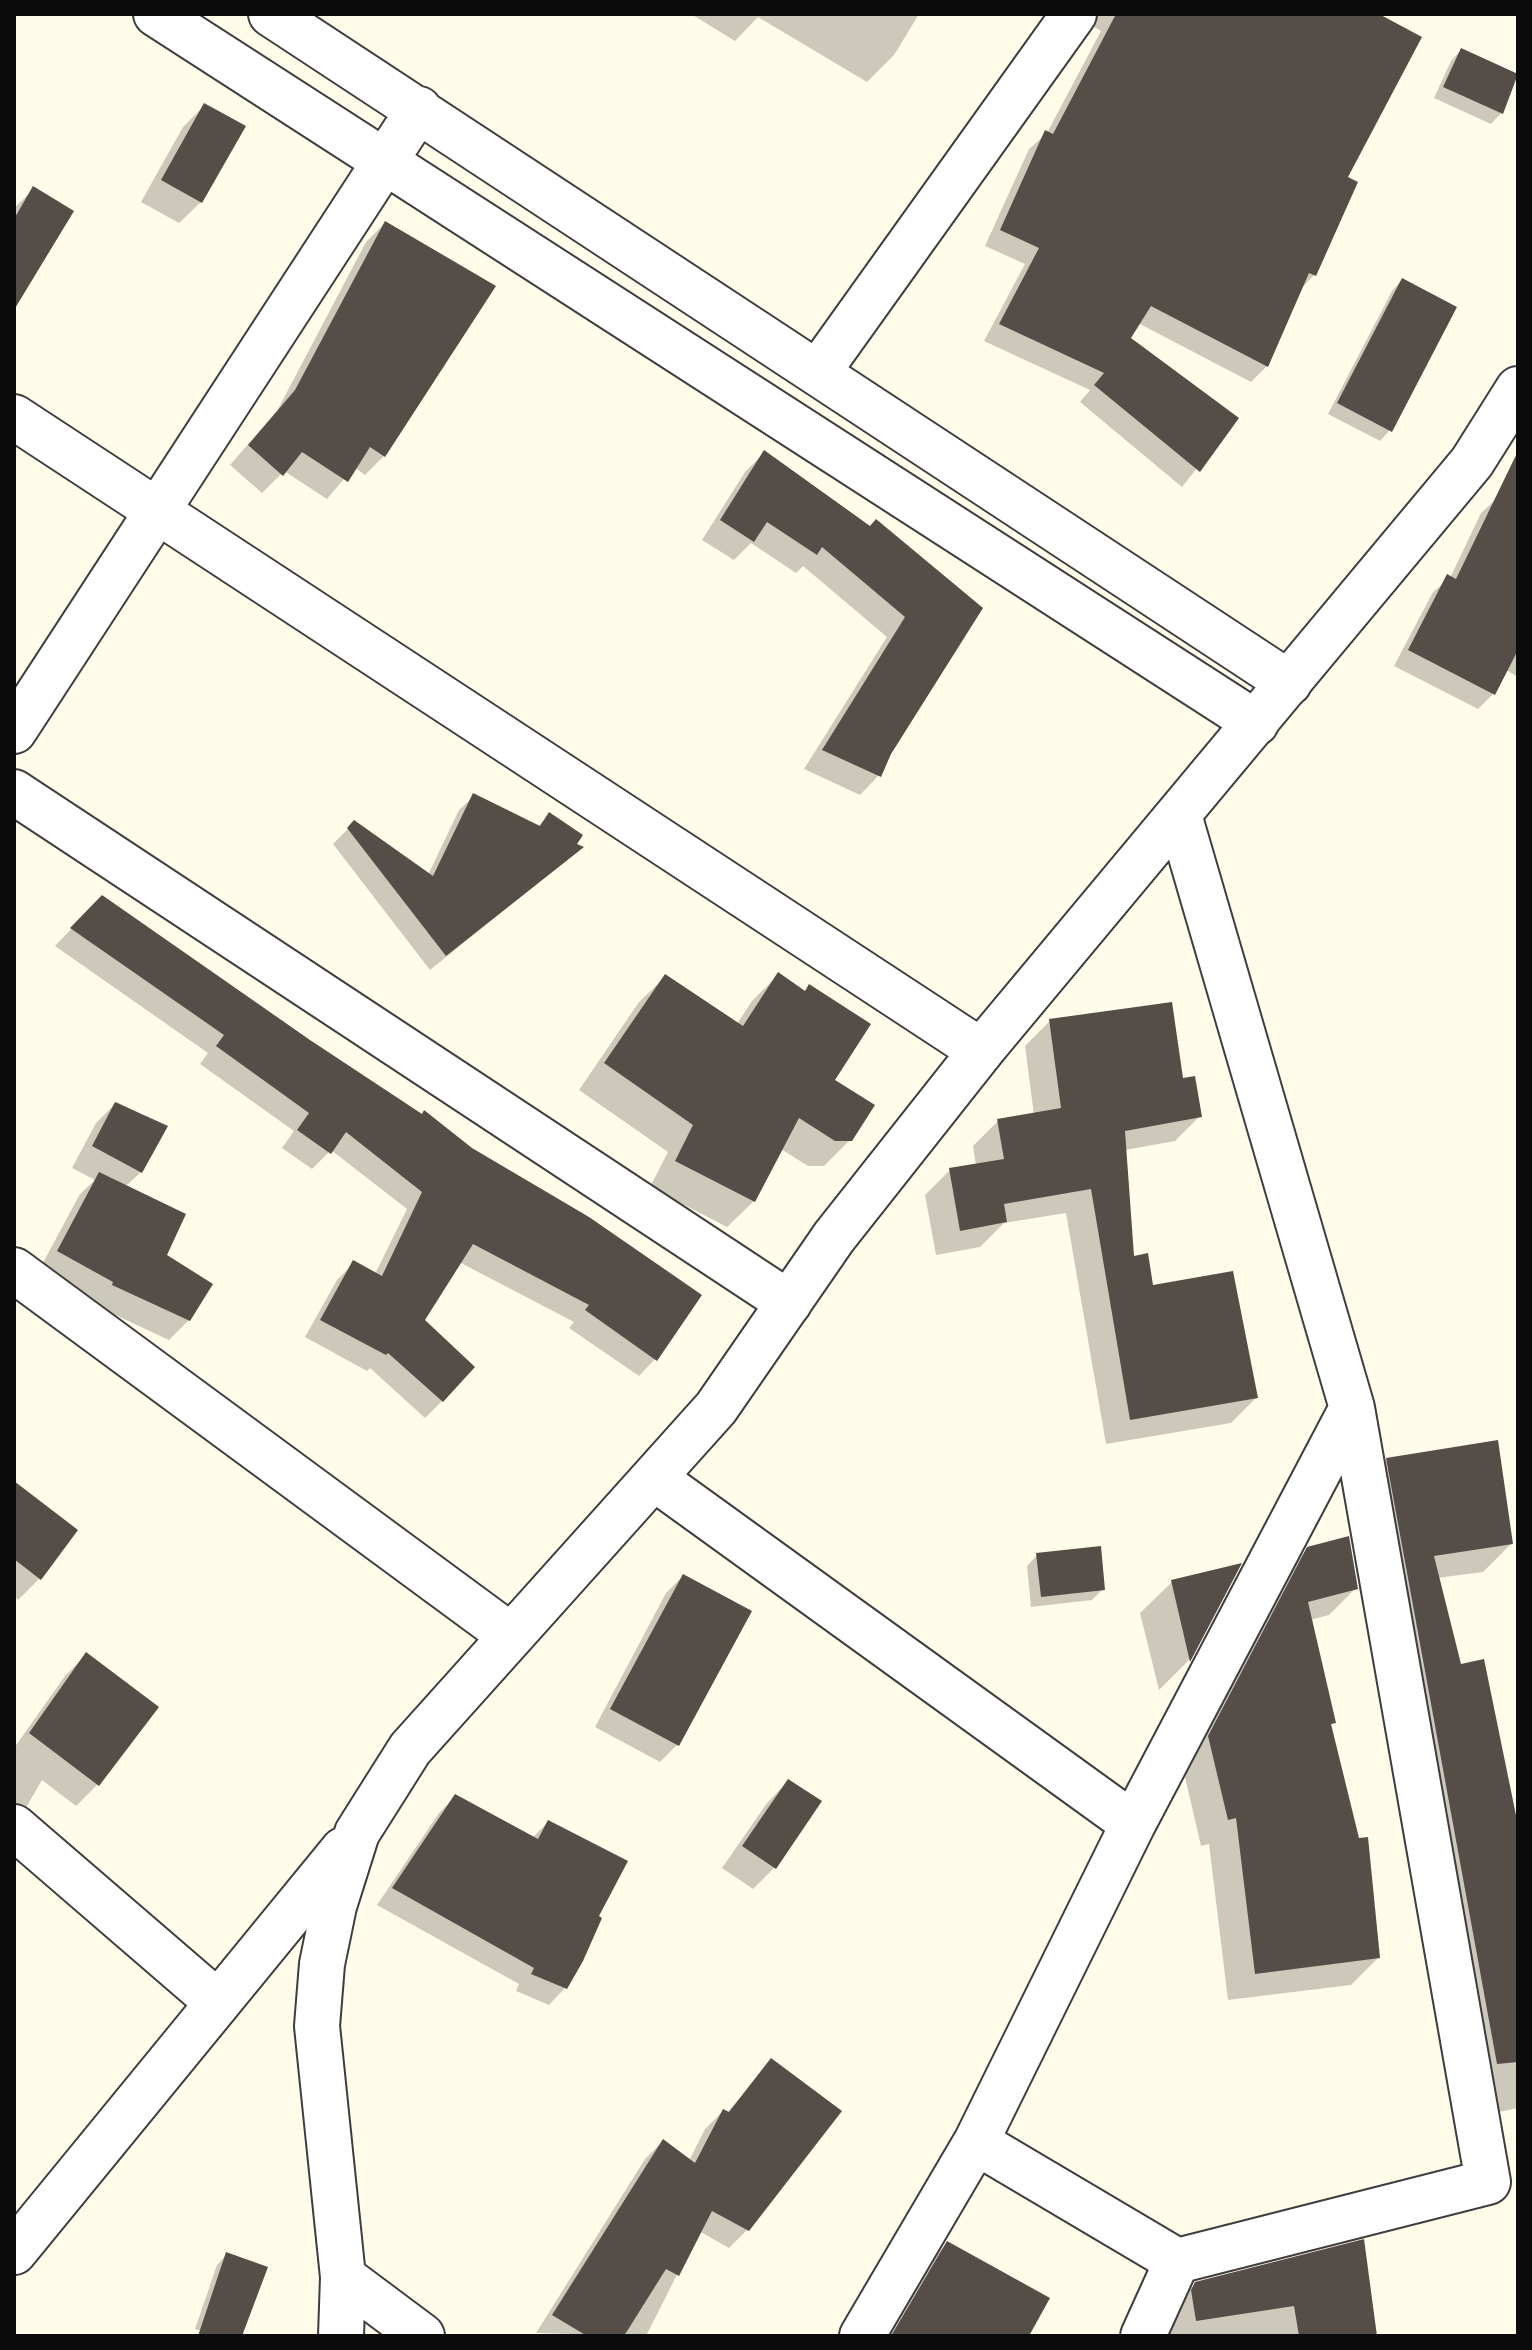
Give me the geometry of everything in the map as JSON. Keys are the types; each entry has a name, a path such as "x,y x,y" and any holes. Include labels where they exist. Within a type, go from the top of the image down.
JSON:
{"street":[{"path":"156,14 1256,723"},
{"path":"271,14 1289,683"},
{"path":"818,372 1074,14"},
{"path":"14,731 419,109"},
{"path":"14,2252 357,1833 410,1749 716,1408 834,1237 981,1051 1472,462 1518,389"},
{"path":"14,417 981,1051"},
{"path":"14,792 789,1303"},
{"path":"976,2142 1177,2261 1488,2182 1352,1408 1179,815"},
{"path":"14,1270 511,1636"},
{"path":"862,2336 976,2142 1133,1824 1352,1408"},
{"path":"654,1478 1133,1824"},
{"path":"14,1827 217,2002"},
{"path":"341,2336 343,2277 317,2026 322,1964 334,1906 357,1833"},
{"path":"1143,2336 1177,2261"},
{"path":"343,2277 422,2336"}],"building":[{"path":"1116,14 1379,14 1422,37 1348,177 1358,182 1316,276 1309,273 1268,367 1151,306 1131,338 1239,418 1200,472 1094,385 1104,373 999,324 1039,248 1000,230 1045,130 1053,134"},
{"path":"1461,48 1518,74 1503,114 1443,87"},
{"path":"204,103 246,126 202,203 161,180"},
{"path":"33,186 74,211 14,310 14,219"},
{"path":"385,221 496,286 385,457 370,447 348,482 302,452 283,476 248,445 295,390"},
{"path":"1402,278 1457,307 1392,432 1337,403"},
{"path":"764,450 870,526 876,519 983,608 891,754 881,777 822,750 905,617 822,547 817,555 767,522 754,542 720,520"},
{"path":"1518,451 1518,650 1495,695 1408,650 1447,574 1456,579"},
{"path":"473,793 540,826 549,812 583,835 577,844 584,847 446,956 347,828 354,820 433,876"},
{"path":"102,895 310,1040 422,1114 424,1110 472,1148 589,1217 702,1295 657,1361 585,1310 589,1305 473,1244 425,1320 475,1367 443,1402 388,1353 386,1355 320,1320 353,1260 382,1276 422,1192 346,1132 331,1154 297,1130 309,1113 216,1046 224,1035 70,928"},
{"path":"778,972 805,991 809,984 871,1024 835,1080 875,1105 852,1141 835,1141 799,1118 755,1202 675,1161 693,1125 604,1063 665,974 743,1026"},
{"path":"1172,1002 1183,1078 1195,1076 1202,1117 1125,1131 1134,1256 1148,1253 1153,1285 1233,1271 1258,1398 1130,1420 1091,1189 1004,1204 1007,1222 960,1231 949,1168 1004,1159 997,1119 1061,1108 1049,1019"},
{"path":"115,1102 168,1126 142,1173 92,1146"},
{"path":"99,1172 186,1214 167,1255 213,1284 190,1321 112,1285 113,1282 57,1251"},
{"path":"1498,1440 1513,1544 1434,1556 1461,1664 1484,1659 1518,1825 1518,2062 1497,2064 1386,1458"},
{"path":"14,1481 78,1530 41,1580 14,1559"},
{"path":"1349,1536 1358,1589 1308,1602 1336,1723 1331,1724 1359,1838 1368,1837 1380,1958 1255,1974 1236,1818 1228,1820 1208,1736 1307,1547"},
{"path":"1101,1546 1105,1590 1041,1597 1036,1553"},
{"path":"1242,1563 1190,1662 1171,1580"},
{"path":"683,1574 752,1611 679,1746 610,1709"},
{"path":"86,1652 159,1707 99,1786 29,1733"},
{"path":"788,1779 822,1801 776,1869 742,1846"},
{"path":"455,1794 538,1839 548,1820 628,1861 599,1916 602,1918 567,1989 531,1974 534,1968 392,1888"},
{"path":"771,2058 842,2111 749,2231 712,2211 679,2276 666,2269 624,2336 587,2336 552,2315 663,2139 695,2163 723,2109 729,2112"},
{"path":"1364,2239 1377,2336 1299,2336 1294,2306 1196,2321 1191,2290 1195,2282"},
{"path":"947,2241 1050,2298 1029,2336 891,2336"},
{"path":"226,2252 268,2267 242,2336 198,2336"}]}
